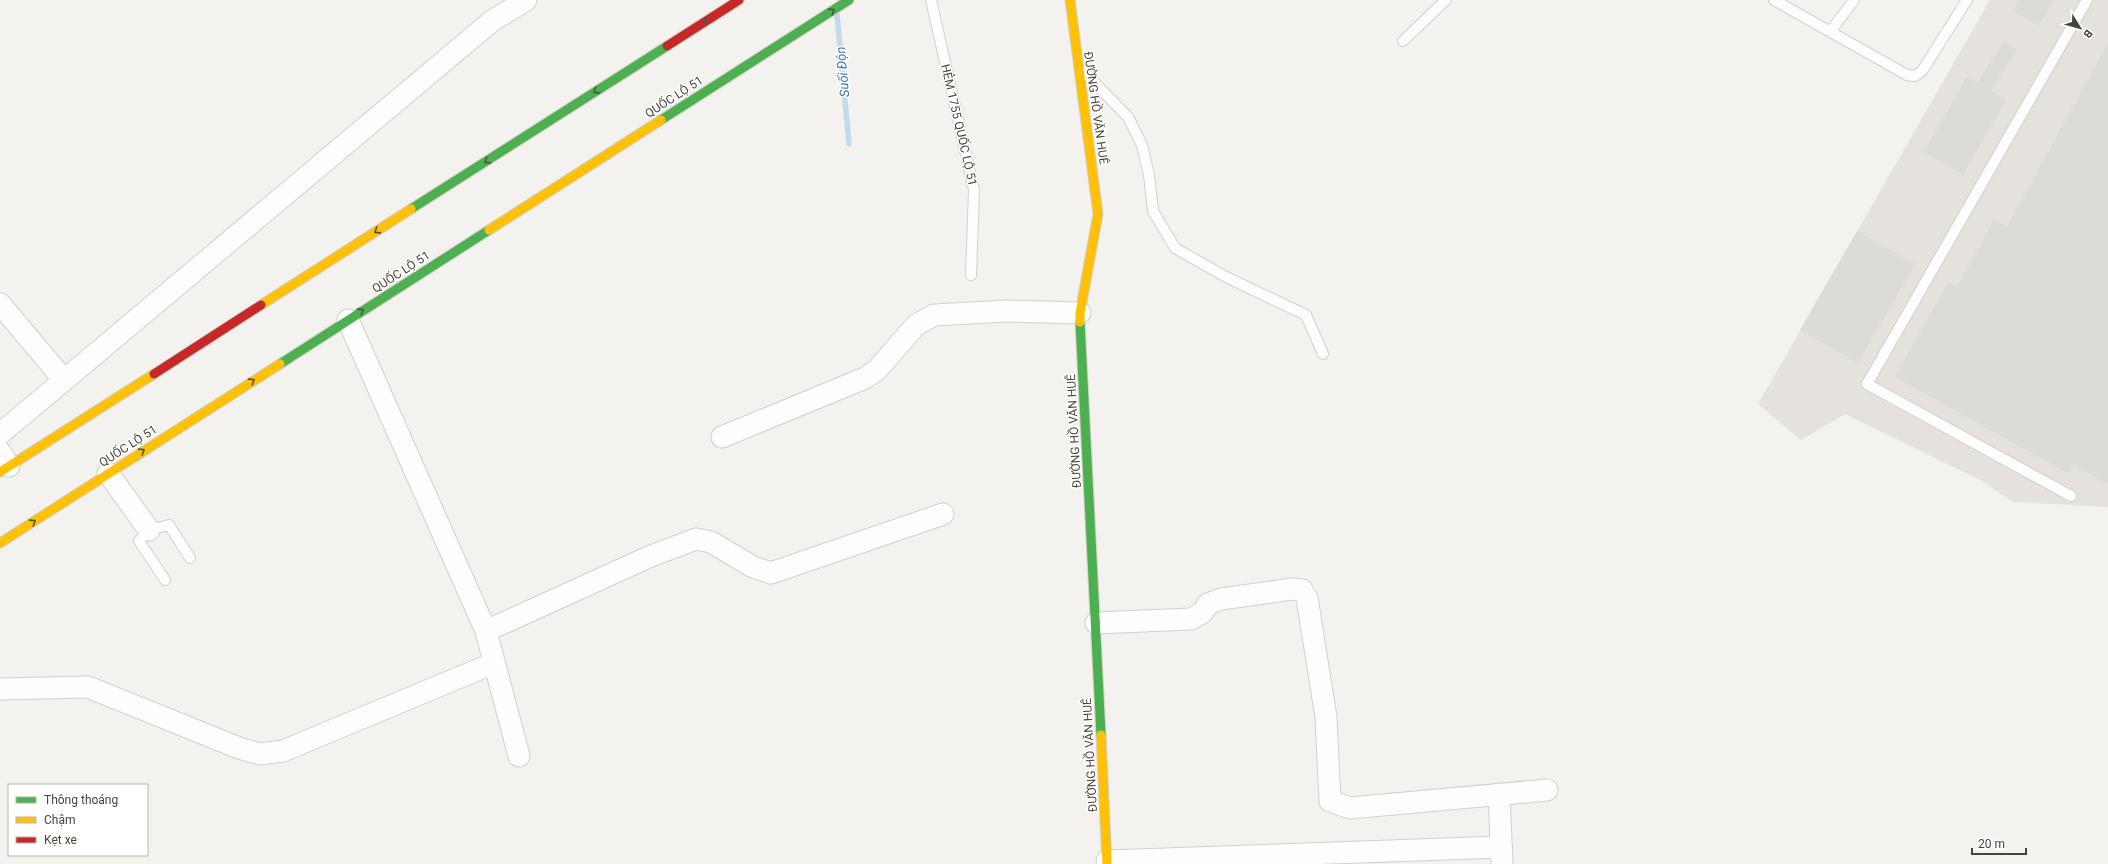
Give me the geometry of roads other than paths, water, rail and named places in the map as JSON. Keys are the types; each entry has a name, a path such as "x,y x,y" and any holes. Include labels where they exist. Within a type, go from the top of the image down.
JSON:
{"main road":[{"path":"3,464 739,0"},
{"name":"QUỐC LỘ 51","path":"0,543 849,0"},
{"name":"ĐƯỜNG HỒ VĂN HUÊ","path":"1070,0 1098,214 1080,313 1107,863"}],"street":[{"path":"0,434 492,21 526,0"},
{"path":"0,304 64,380"},
{"path":"722,437 865,378 877,370 916,325 934,315 1007,311 1080,313"},
{"path":"348,320 486,631 519,756"},
{"path":"108,473 149,530"},
{"path":"486,631 652,556 696,539 711,542 753,567 771,573 943,514"},
{"path":"1096,622 1191,619 1202,613 1208,604 1221,599 1292,589 1302,590 1307,598 1326,717 1330,802 1350,808 1547,790"},
{"path":"0,689 88,686 240,748 260,754 283,751 494,663"},
{"path":"1107,863 1501,856 1499,794"}],"lane":[{"name":"HẺM 1755 QUỐC LỘ 51","path":"931,0 974,190 971,275"},
{"path":"1403,41 1446,0"},
{"path":"1774,0 1907,75 1915,76 1922,71 1967,0"},
{"path":"1830,32 1854,0"},
{"path":"2071,496 1867,384 2087,0"},
{"path":"1078,65 1128,117 1142,145 1149,175 1153,211 1175,248 1226,277 1306,315 1323,354"},
{"path":"165,580 139,541 149,530 169,526 190,558"}],"waterway":[{"name":"Suối Độn","path":"837,14 849,144"}]}
